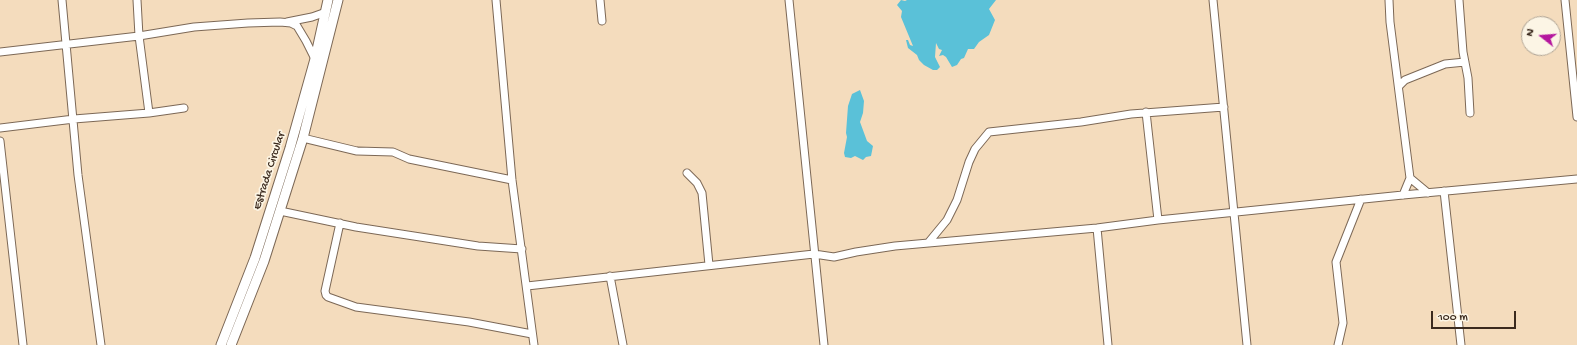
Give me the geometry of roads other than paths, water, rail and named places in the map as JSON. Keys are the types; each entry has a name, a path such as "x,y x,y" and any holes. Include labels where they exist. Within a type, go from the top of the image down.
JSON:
{"main road":[{"name":"Estrada Circular","path":"221,345 254,258 290,148 315,59 328,0"},
{"name":"Estrada Circular","path":"231,345 264,261 303,138 338,0"}],"street":[{"path":"62,0 78,176 101,345"},
{"path":"137,0 138,36 149,113"},
{"path":"496,0 512,180 534,345"},
{"path":"600,0 602,20"},
{"path":"789,0 824,345"},
{"path":"1213,0 1247,345"},
{"path":"1389,0 1390,22 1410,178 1403,195"},
{"path":"1459,0 1468,78 1470,113"},
{"path":"1565,0 1577,117"},
{"path":"0,52 138,36 217,24 284,22 326,12"},
{"path":"284,22 297,26 315,59"},
{"path":"1399,86 1405,80 1446,64 1465,62"},
{"path":"928,243 947,220 957,200 969,162 975,149 988,132 1146,112 1224,107"},
{"path":"0,128 184,108"},
{"path":"1146,112 1158,220"},
{"path":"303,138 357,150 393,152 409,159 512,180"},
{"path":"0,141 23,345"},
{"path":"687,173 697,183 702,192 709,265"},
{"path":"1410,178 1428,193"},
{"path":"527,286 814,254 834,257 862,251 928,243 1097,228 1158,220 1361,199 1577,179"},
{"path":"1444,191 1461,345"},
{"path":"1338,345 1343,323 1336,262 1361,199"},
{"path":"280,210 340,223 478,246 522,249"},
{"path":"340,223 325,291 328,297 356,307 469,322 532,334"},
{"path":"1097,228 1108,345"},
{"path":"610,276 623,345"}],"water":[{"path":"901,0 996,0 989,9 995,20 989,35 979,42 974,49 968,49 964,58 961,59 957,65 952,67 946,57 943,55 939,56 942,50 939,49 936,43 935,57 940,67 937,70 933,70 924,65 919,60 917,55 908,48 906,40 908,40 910,45 913,46 901,17 902,11 897,5"},
{"path":"860,90 864,101 863,113 860,122 867,141 873,146 871,156 866,157 863,160 855,156 851,158 845,157 844,153 847,137 848,106 852,94"}]}
